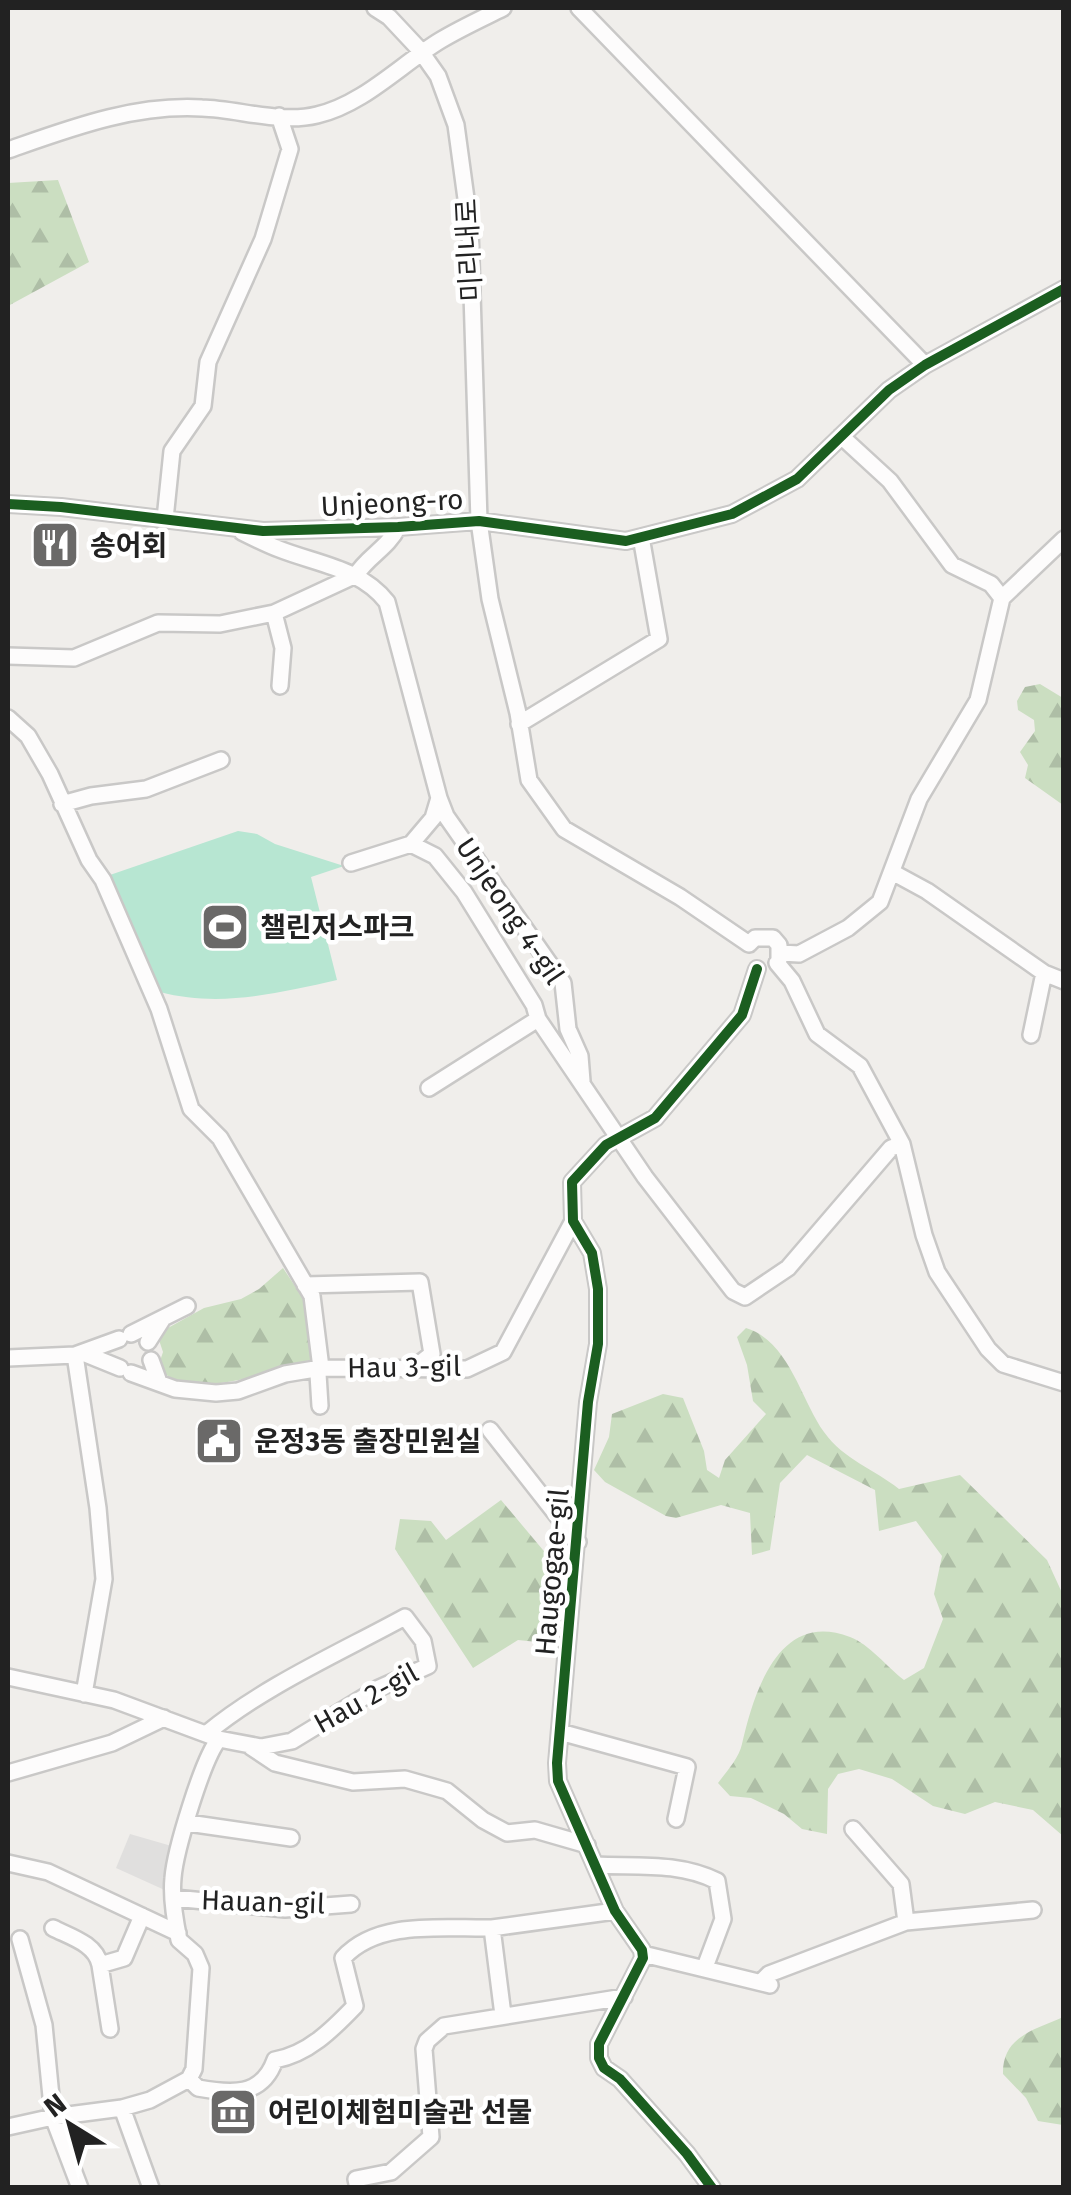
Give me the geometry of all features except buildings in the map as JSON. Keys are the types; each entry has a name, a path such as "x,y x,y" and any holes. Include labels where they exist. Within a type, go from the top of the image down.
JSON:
{"street":[{"name":"미리내로","path":"375,8 389,17 438,76 456,125 470,228 479,521 490,599 529,780 564,829 680,897 748,944"},
{"path":"8,150 84,124 144,110 199,108 303,118 332,110 503,8"},
{"path":"579,8 925,365"},
{"path":"165,519 172,452 203,406 208,362 263,239 290,150 279,116"},
{"name":"Unjeong-ro","path":"8,504 263,531 479,521 626,541 732,514 797,479 889,390 925,365 1064,288"},
{"path":"841,436 890,481 952,565 991,584 1002,598"},
{"name":"Unjeong 4-gil","path":"231,527 278,549 356,575 375,587 387,602 446,816 563,983 568,1029 580,1056 582,1086"},
{"path":"8,656 74,658 158,623 220,624 274,613 356,575 364,563 391,542 398,527"},
{"path":"520,724 659,639 641,537"},
{"path":"1064,538 1002,598 978,700 919,799 880,902 848,928 799,954 779,958 772,968 757,969 746,954 748,944 755,938 772,938 779,958 817,1034 860,1066 902,1144 924,1234 938,1272 988,1349 1003,1364 1064,1384"},
{"path":"274,613 283,648 280,686"},
{"path":"8,718 28,736 89,860 104,880 152,993 191,1109 220,1138 312,1296 321,1368 320,1406"},
{"path":"63,804 146,789 221,760"},
{"name":"Unjeong 4-gil","path":"351,863 411,844 432,818 439,798"},
{"name":"Unjeong 4-gil","path":"411,844 435,856 464,892 534,1005 538,1019 617,1138 733,1291 745,1297 788,1268 891,1148 902,1144"},
{"path":"892,872 927,891 1044,972 1064,981"},
{"path":"572,1221 572,1182 606,1145 654,1118 742,1015 757,969"},
{"path":"1032,1035 1044,972"},
{"path":"429,1088 538,1019"},
{"name":"Hau 3-gil","path":"79,1354 194,1392 238,1391 285,1374 321,1368 467,1369 502,1352 572,1221"},
{"name":"Haugogae-gil","path":"572,1221 592,1253 598,1289 598,1344 588,1402 558,1781 614,1911 643,1954"},
{"path":"305,1285 420,1282 432,1354 414,1368"},
{"name":"Hau 3-gil","path":"8,1358 79,1354 187,1306"},
{"name":"Hau 3-gil","path":"148,1342 162,1320"},
{"path":"79,1354 104,1579 84,1694"},
{"path":"151,1360 159,1382"},
{"path":"490,1430 578,1542"},
{"name":"Hau 2-gil","path":"8,1677 114,1700 213,1736 261,1747 292,1741 364,1696 428,1666 423,1642 405,1617 224,1719 213,1736"},
{"path":"8,1773 112,1743 164,1718"},
{"path":"560,1732 687,1766 676,1819"},
{"name":"Hauan-gil","path":"213,1736 173,1877 180,1940 195,1954 200,1968 194,2068 189,2078 198,2088 254,2089 262,2084 275,2060 301,2054 355,2006 343,1958 350,1950 402,1929 492,1928"},
{"path":"248,1745 275,1763 353,1782 405,1779 447,1791 483,1820 508,1833 536,1830 587,1845"},
{"path":"188,1823 290,1838"},
{"path":"854,1829 901,1884 906,1922"},
{"name":"Hauan-gil","path":"8,1863 48,1872 178,1933"},
{"path":"596,1865 651,1865 701,1873 717,1882 723,1919 705,1967"},
{"name":"Hauan-gil","path":"174,1898 285,1908 351,1904"},
{"path":"712,2188 688,2154 620,2079 604,2068 599,2058 599,2044 643,1954 766,1983 769,1974 906,1922 1033,1910"},
{"path":"503,2015 492,1928 614,1911"},
{"path":"100,1965 124,1958 142,1916"},
{"path":"53,1928 86,1944 98,1955 110,2029"},
{"path":"20,1939 44,2025 53,2117 80,2188"},
{"path":"358,2188 356,2178 391,2172 431,2138 424,2048 444,2026 624,1997"},
{"path":"8,2127 122,2108 150,2100 189,2078"},
{"path":"122,2108 151,2188"}],"green space":[{"path":"58,180 89,262 8,306 8,183"},
{"path":"1040,684 1063,698 1063,805 1025,778 1028,765 1020,752 1035,731 1034,720 1018,710 1017,701 1025,687"},
{"name":"챌린저스파크","path":"238,831 257,834 275,844 344,866 311,877 337,980 227,999 160,992 148,977 107,876"},
{"path":"283,1268 307,1304 313,1359 210,1384 171,1378 158,1367 163,1352 157,1334 204,1308 241,1299"},
{"path":"746,1328 761,1335 784,1358 824,1432 850,1457 899,1489 960,1475 1047,1560 1063,1595 1063,1836 1033,1810 995,1802 965,1814 933,1806 892,1779 859,1769 838,1774 828,1789 827,1834 802,1829 784,1814 751,1798 730,1796 718,1783 740,1749 763,1680 788,1645 805,1635 825,1631 850,1637 904,1680 924,1668 943,1619 934,1594 942,1556 916,1521 879,1531 875,1490 807,1455 780,1483 770,1550 752,1555 750,1513 721,1505 676,1518 666,1516 605,1482 594,1470 609,1437 612,1414 663,1394 683,1398 704,1451 707,1470 719,1478 725,1460 766,1414 753,1401 737,1337"},
{"path":"501,1500 564,1575 556,1644 518,1640 473,1668 395,1549 400,1519 431,1521 446,1540"},
{"path":"1063,2017 1063,2125 1038,2121 1026,2098 1003,2074 1004,2061 1014,2043"}],"shaded area":[{"path":"130,1834 175,1847 169,1892 116,1868"}],"cycle path":[{"path":"8,504 263,531 479,521 626,541 732,514 797,479 889,390 925,365 1064,289"},
{"path":"712,2188 687,2154 620,2079 604,2068 599,2058 599,2044 643,1958 642,1950 615,1911 558,1781 588,1402 598,1344 598,1289 592,1253 573,1221 572,1182 606,1145 655,1118 742,1015 757,969"}],"place":[{"name":"송어회","path":"55,545"},
{"name":"챌린저스파크","path":"225,927"},
{"name":"운정3동 출장민원실","path":"219,1441"},
{"name":"어린이체험미술관 선물","path":"233,2112"}]}
